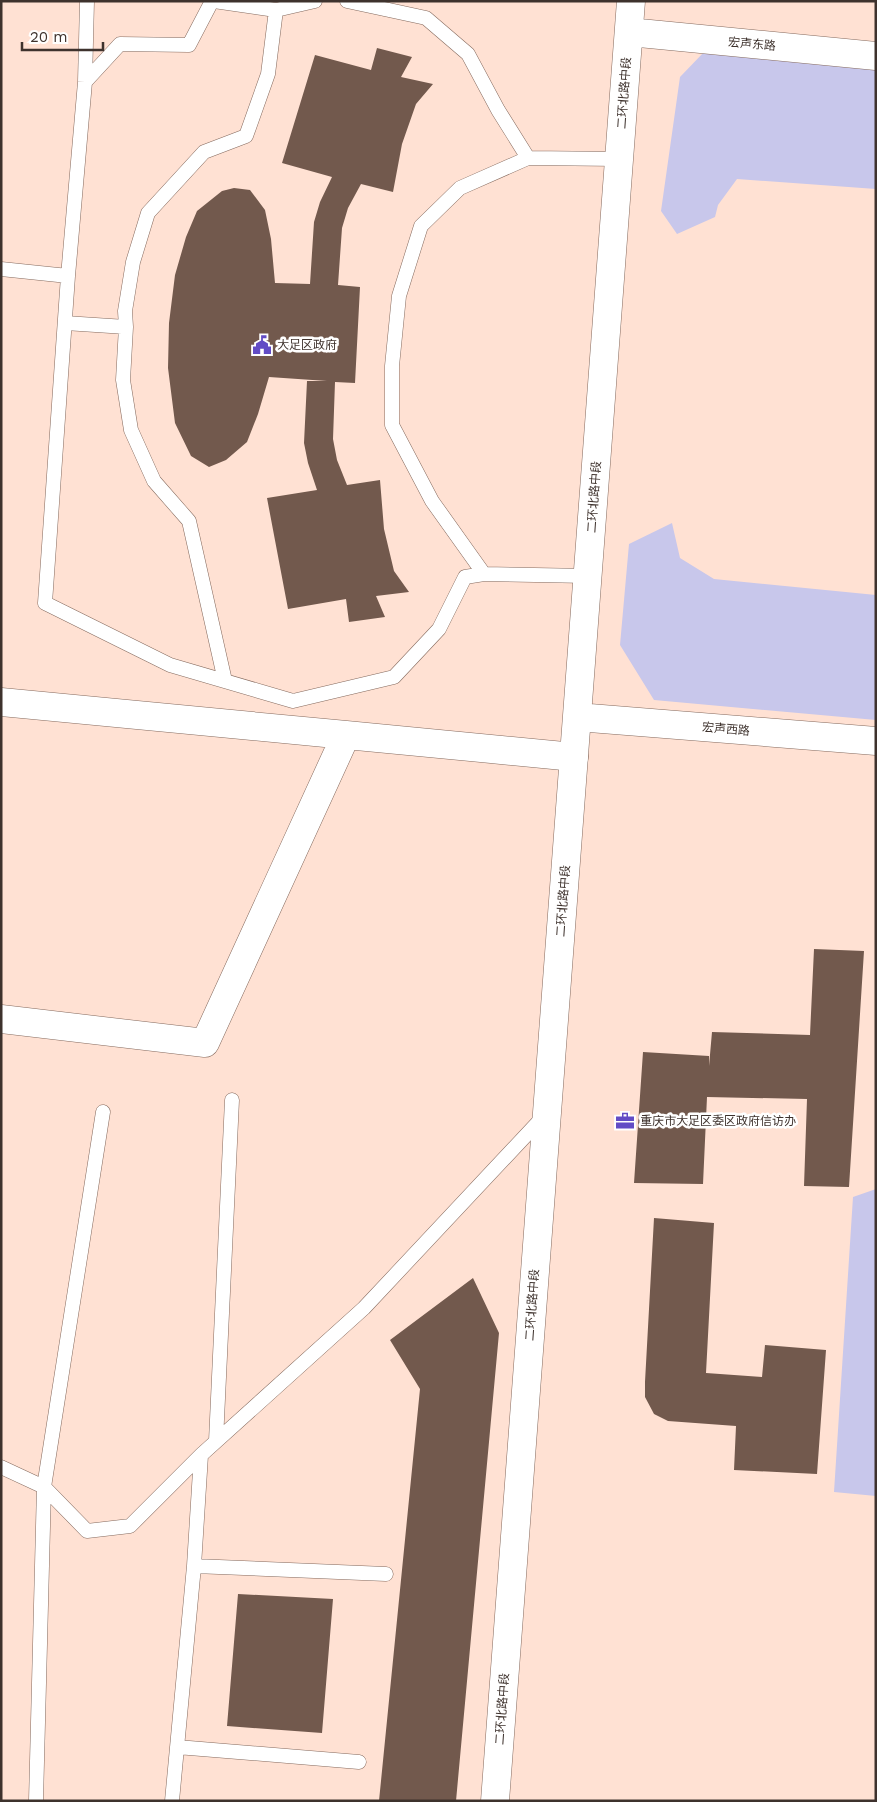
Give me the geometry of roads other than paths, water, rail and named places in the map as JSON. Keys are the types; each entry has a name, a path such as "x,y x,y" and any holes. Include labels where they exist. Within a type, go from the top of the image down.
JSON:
{"main road":[{"name":"二环北路中段","path":"494,1801 631,1"},
{"name":"宏声东路","path":"629,32 876,56"},
{"path":"1,702 574,757"},
{"name":"宏声西路","path":"577,717 876,741"},
{"path":"1,1019 205,1043 346,735"}],"lane":[{"path":"87,1 85,82 68,276 45,603 170,665 293,701 394,677 439,629 465,577 484,574 588,576"},
{"path":"85,82 120,44 189,45 213,1 276,10 315,1"},
{"path":"347,1 426,18 468,54 498,110 528,158"},
{"path":"226,681 189,521 154,482 131,430 123,380 126,311 133,262 148,213 204,152 246,136 268,74 276,10"},
{"path":"484,574 432,501 392,425 392,366 399,296 421,226 460,188 528,158 619,160"},
{"path":"1,269 68,276"},
{"path":"65,323 126,327"},
{"path":"216,1441 232,1100"},
{"path":"36,1801 44,1487 102,1112"},
{"path":"1,1468 44,1487 87,1531 130,1526 216,1441 364,1308 547,1113"},
{"path":"172,1801 194,1566 201,1455"},
{"path":"194,1566 386,1574"},
{"path":"177,1746 360,1762"}],"place":[{"name":"大足区政府","path":"262,345"},
{"name":"重庆市大足区委区政府信访办","path":"625,1121"}]}
